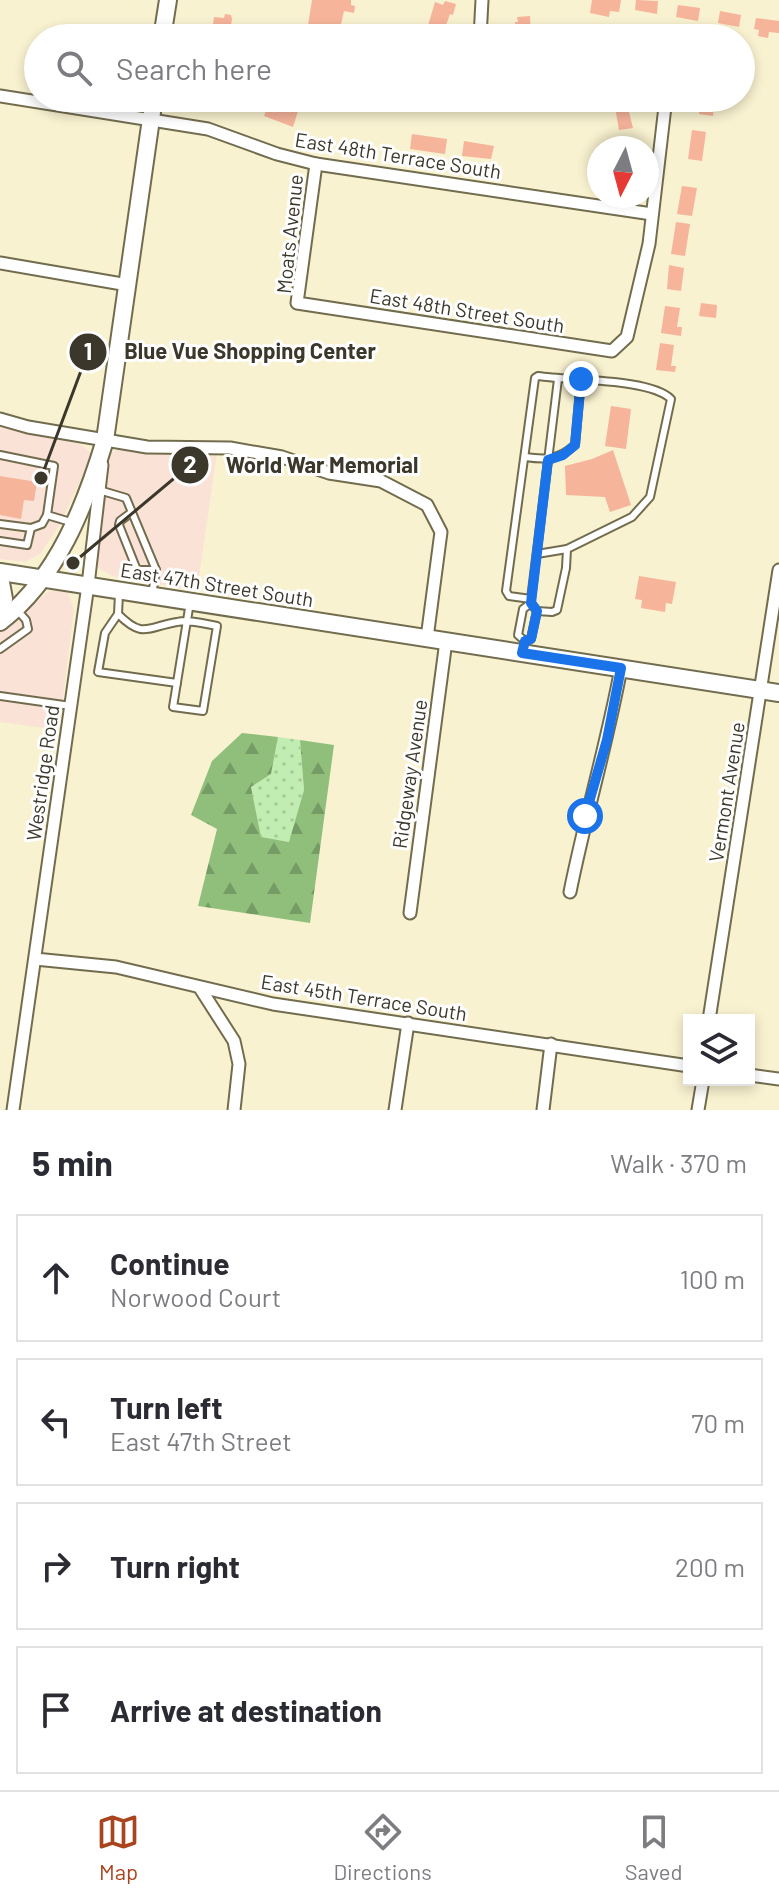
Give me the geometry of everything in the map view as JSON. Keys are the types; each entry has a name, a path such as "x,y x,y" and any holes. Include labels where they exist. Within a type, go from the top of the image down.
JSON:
{"main road":[{"path":"164,24 168,0"},
{"path":"1,622 16,609 51,565 75,524 88,495 105,440 152,112"},
{"path":"0,574 4,599 1,622"},
{"name":"East 47th Street South","path":"0,574 446,641 523,647 621,668 779,693"}],"street":[{"path":"481,24 482,0"},
{"name":"East 48th Terrace South","path":"0,96 24,100"},
{"name":"East 48th Terrace South","path":"97,112 208,129 277,154 316,164 652,214"},
{"path":"652,214 664,112"},
{"name":"Moats Avenue","path":"305,304 297,303 316,164"},
{"name":"East 48th Street South","path":"305,304 612,351 627,337 652,214"},
{"path":"0,263 128,285"},
{"path":"0,419 28,427 147,447 230,448 282,457 329,473 381,481 427,505 441,532 427,638"},
{"name":"Westridge Road","path":"13,1110 88,585 105,440"},
{"name":"Vermont Avenue","path":"710,1014 779,570"},
{"name":"Ridgeway Avenue","path":"410,913 446,641"},
{"path":"570,892 621,668"},
{"name":"East 45th Terrace South","path":"35,959 116,967 273,1004 683,1065"},
{"path":"200,988 234,1041 239,1064 234,1110"},
{"path":"395,1110 408,1023"},
{"path":"543,1110 551,1044"},
{"path":"755,1076 779,1079"},
{"path":"698,1110 702,1086"}],"lane":[{"path":"537,554 567,549 632,517 650,497 671,399 663,391 581,379 535,378 506,591 509,596 531,601 537,611 531,639 523,647 518,635 523,609 531,601 558,379"},
{"path":"525,457 548,460 563,455 575,445 581,379"},
{"path":"0,455 54,466 47,515 42,524 31,528 0,524"},
{"path":"99,490 126,498 156,570 152,595"},
{"path":"132,512 119,525 132,558 137,570 156,570"},
{"path":"47,515 75,524"},
{"path":"0,541 27,545 31,528"},
{"path":"537,611 557,610 567,549"},
{"path":"120,590 118,614 105,633 98,672 177,683"},
{"path":"118,614 131,627 142,630 180,621 187,622 199,624 217,626 203,711 173,707 187,622 196,602"},
{"path":"196,602 199,624"},
{"path":"0,649 28,629 26,620 16,609"},
{"path":"2,696 71,706"}],"shaded area":[{"path":"0,427 80,444 90,452 90,460 59,526 40,554 25,562 0,559"},
{"path":"118,449 159,454 217,453 197,591 112,576 97,567 95,559 108,462 110,454"},
{"path":"49,591 68,593 74,610 59,730 0,722 0,632"}],"green space":[{"path":"242,733 278,737 271,774 251,787 261,837 289,842 304,790 300,740 334,745 310,923 198,906 217,829 191,815 212,761"},
{"path":"278,737 300,740 304,790 290,842 261,838 251,787 271,773"}],"building":[{"path":"312,0 351,0 351,5 355,6 354,13 344,11 341,24 308,24"},
{"path":"592,0 621,0 619,12 610,11 609,17 590,13"},
{"path":"636,0 658,1 657,14 635,10"},
{"path":"445,1 456,4 446,24 428,24 435,2 443,5"},
{"path":"678,5 700,8 698,21 676,17"},
{"path":"720,11 741,15 740,24 718,23"},
{"path":"225,14 231,15 231,24 213,24 214,17 224,18"},
{"path":"530,16 530,24 515,24 517,17"},
{"path":"756,18 779,21 779,33 769,32 768,38 758,36 759,30 755,29"},
{"path":"265,112 298,112 293,127 264,116"},
{"path":"616,112 629,112 633,128 619,130"},
{"path":"699,112 713,112 713,116"},
{"path":"692,130 706,132 702,161 688,159"},
{"path":"412,134 447,139 445,154 410,149"},
{"path":"464,141 494,146 491,159 462,156"},
{"path":"682,186 697,188 692,216 677,214"},
{"path":"676,222 690,224 685,256 671,254"},
{"path":"669,265 684,268 681,291 667,289"},
{"path":"701,303 717,305 716,318 699,316"},
{"path":"665,306 680,308 677,327 682,327 681,336 661,333"},
{"path":"660,343 674,345 671,366 676,366 675,372 656,370"},
{"path":"611,406 631,409 626,449 605,446"},
{"path":"613,450 631,505 610,512 605,497 566,495 565,466"},
{"path":"0,476 37,482 34,501 24,500 21,519 0,515"},
{"path":"639,576 676,582 672,604 666,603 665,612 641,608 642,600 635,599"}],"place":[{"name":"Blue Vue Shopping Center","path":"41,478"},
{"name":"World War Memorial","path":"73,563"}],"route":[{"path":"581,379 575,445 563,455 548,460 531,603 537,611 531,639 525,641 522,653 621,668 607,740 585,816"}]}
